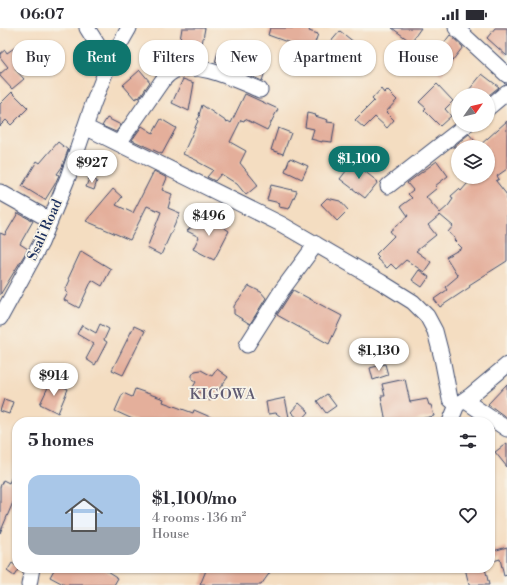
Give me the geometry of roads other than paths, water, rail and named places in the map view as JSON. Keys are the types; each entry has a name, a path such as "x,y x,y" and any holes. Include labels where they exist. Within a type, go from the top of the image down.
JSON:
{"street":[{"path":"87,28 95,40"},
{"name":"Ssali Road","path":"122,40 129,28"},
{"path":"456,28 507,75"},
{"path":"119,143 162,81 174,71 185,68 216,72 260,90"},
{"name":"Ssali Road","path":"0,318 28,267 50,220 68,177 92,104 104,76"},
{"path":"495,102 507,92"},
{"path":"85,128 119,143 281,224 406,298 424,313 431,322 439,343 450,399 461,403 486,417"},
{"path":"388,186 457,132"},
{"path":"0,192 50,220"},
{"path":"247,345 282,290 316,244"},
{"path":"453,417 461,403 507,365"},
{"path":"495,422 507,429"},
{"path":"29,585 31,573"}],"district":[{"name":"KIGOWA","path":"223,394"}]}
